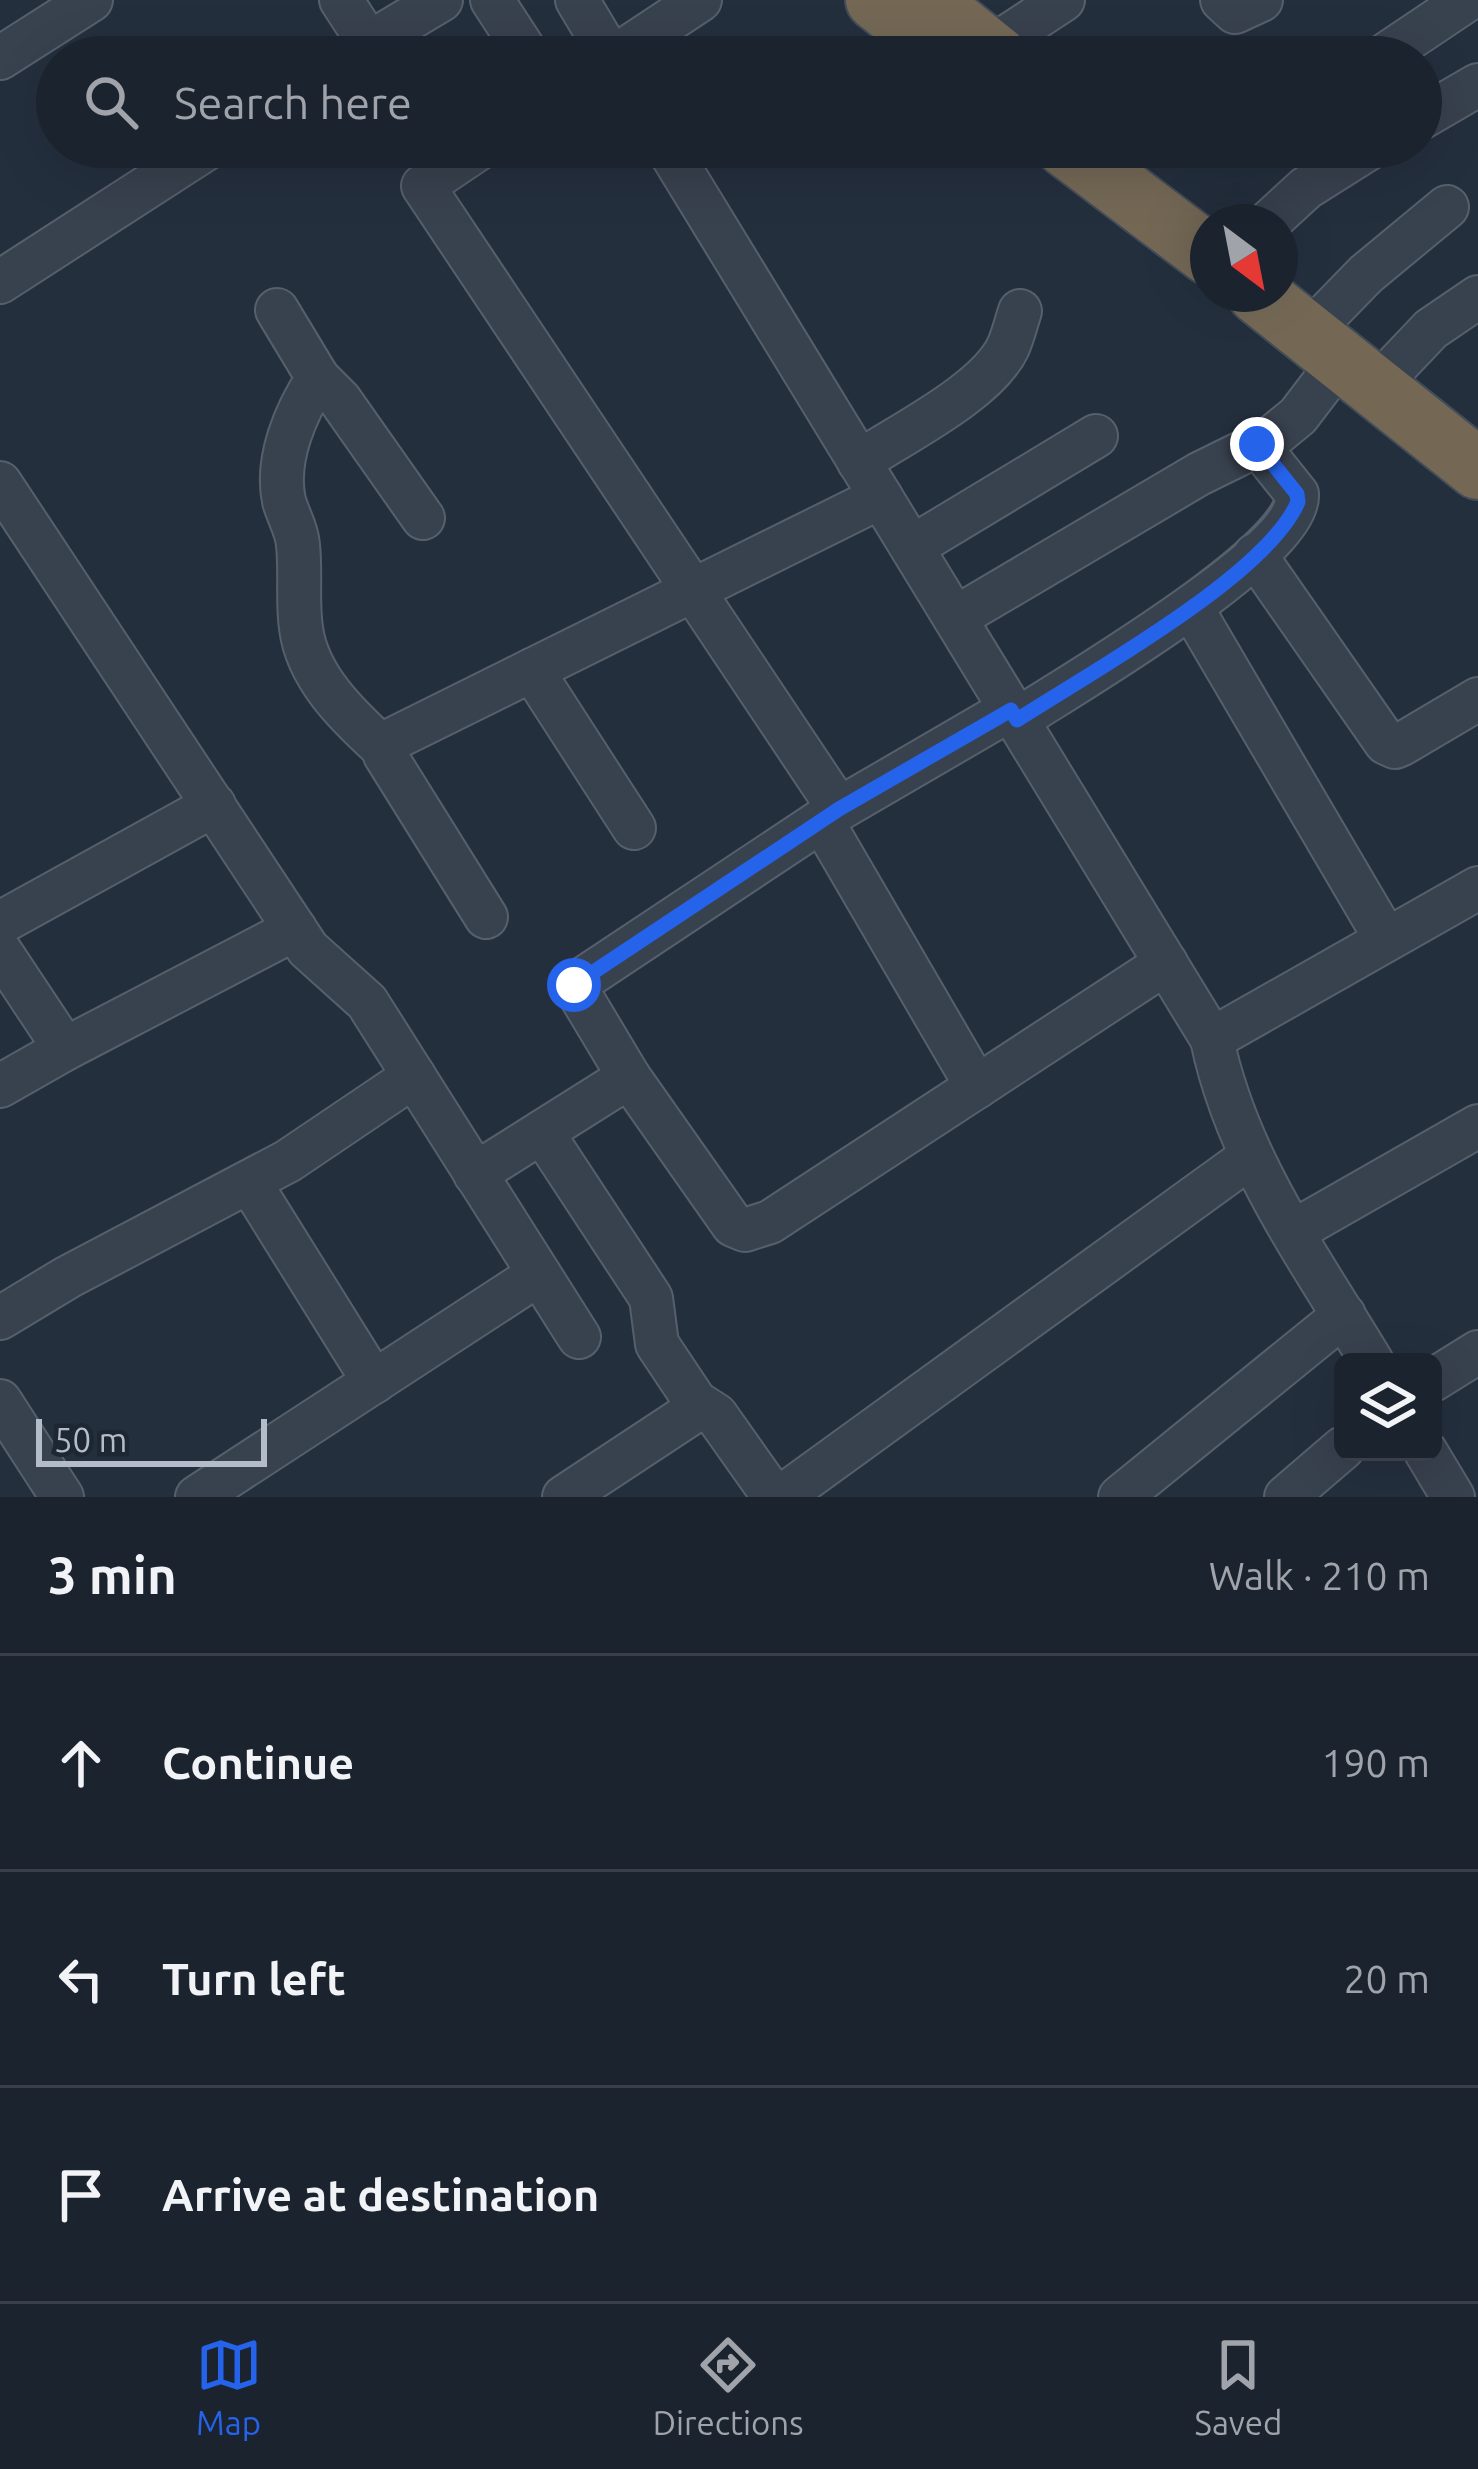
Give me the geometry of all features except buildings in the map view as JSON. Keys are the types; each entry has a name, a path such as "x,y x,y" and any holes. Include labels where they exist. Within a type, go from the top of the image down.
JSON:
{"highway":[{"path":"876,0 942,36"},
{"path":"927,0 960,36"},
{"path":"1094,168 1190,240"},
{"path":"1141,168 1190,205"},
{"path":"1298,295 1478,469"},
{"path":"1286,312 1478,433"}],"street":[{"path":"0,58 91,0"},
{"path":"341,0 353,36"},
{"path":"381,36 441,0"},
{"path":"492,0 515,36"},
{"path":"577,0 599,36"},
{"path":"644,36 700,0"},
{"path":"1007,36 1063,0"},
{"path":"1222,0 1235,11 1261,0"},
{"path":"1413,36 1467,0"},
{"path":"1442,106 1478,85"},
{"path":"0,282 176,168"},
{"path":"450,168 423,186 693,590 830,815 977,1087"},
{"path":"680,168 1212,1039 1221,1082 1250,1157 1367,1353"},
{"path":"1289,204 1338,168"},
{"path":"1359,358 1366,274 1447,206"},
{"path":"955,618 1257,444 1298,416 1359,358 1431,329 1478,297"},
{"path":"277,310 318,378 340,400 423,518"},
{"path":"383,748 693,590 870,479 994,368 1007,349 1019,311"},
{"path":"318,378 297,414 283,482 298,546 305,651 352,720 383,748 486,917"},
{"path":"912,547 1096,436"},
{"path":"1166,963 770,1222 745,1230 733,1225 574,989 576,982 830,815 1014,715 1191,607 1255,555 1298,502 1297,494 1257,444"},
{"path":"0,483 15,533 214,806 308,949 367,1002 578,1337"},
{"path":"1255,555 1386,743 1402,744 1478,699"},
{"path":"1191,607 1387,939"},
{"path":"532,670 634,828"},
{"path":"0,923 214,806"},
{"path":"1212,1039 1478,888"},
{"path":"0,1086 295,928"},
{"path":"0,951 65,1049"},
{"path":"0,1318 68,1277 250,1183 414,1076"},
{"path":"476,1174 629,1077"},
{"path":"1294,1231 1478,1126"},
{"path":"542,1132 652,1298 657,1344 699,1407 716,1415 778,1497 1250,1157"},
{"path":"250,1183 374,1382"},
{"path":"197,1497 538,1274"},
{"path":"1120,1497 1344,1315"},
{"path":"1442,1374 1478,1352"},
{"path":"0,1401 62,1497"},
{"path":"565,1497 699,1407"},
{"path":"1286,1497 1334,1456"},
{"path":"1431,1461 1453,1497"}],"route":[{"path":"574,985 839,809 1011,710 1017,720 1235,574 1298,502 1297,494 1257,444"}]}
